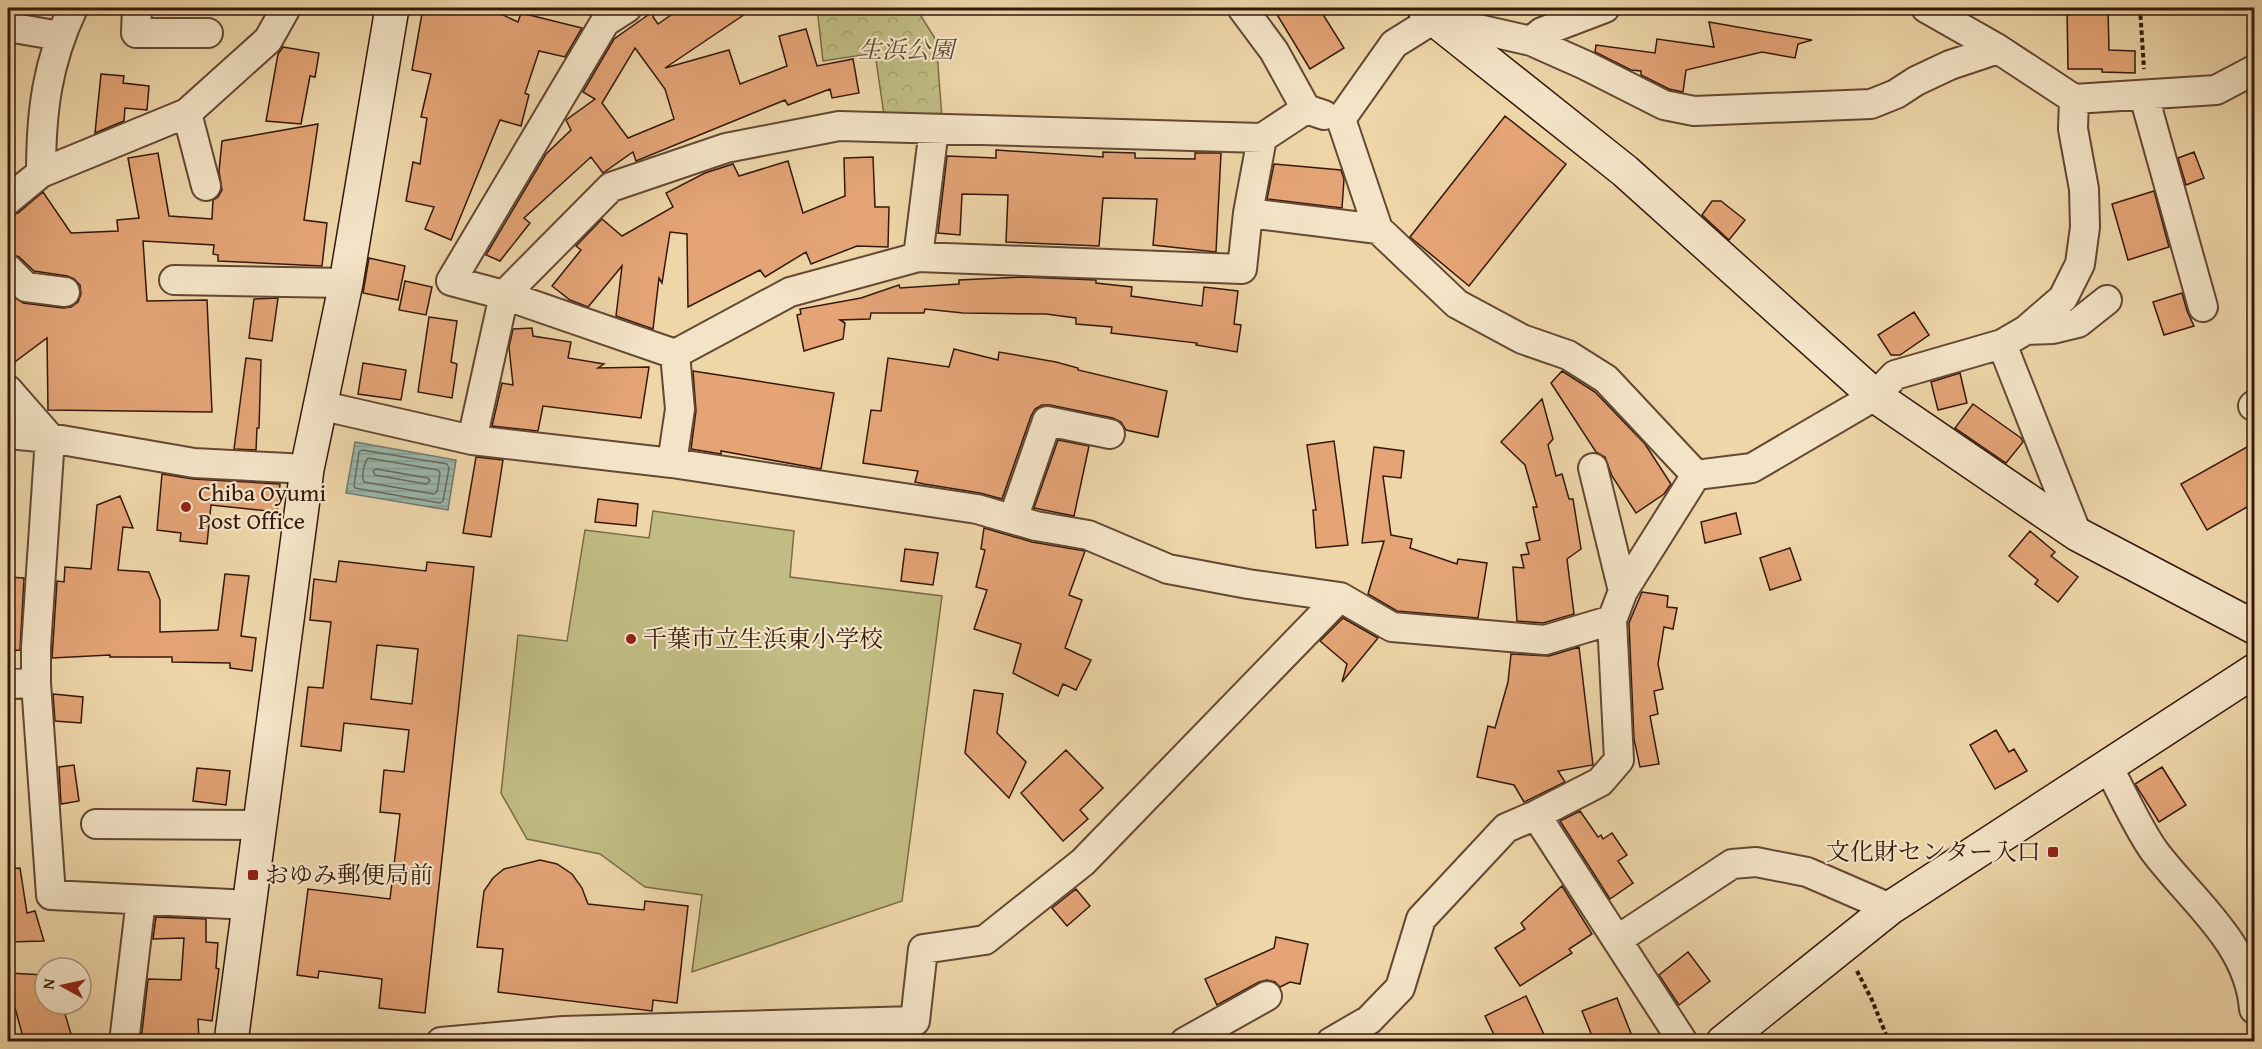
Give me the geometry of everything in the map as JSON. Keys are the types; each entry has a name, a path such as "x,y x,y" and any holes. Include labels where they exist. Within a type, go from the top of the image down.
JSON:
{"street":[{"path":"41,173 41,125 48,76 60,36 73,8"},
{"path":"137,8 136,33 208,33"},
{"path":"8,200 41,173 187,113 268,40 286,8"},
{"path":"231,1041 307,469 346,283 392,8"},
{"path":"627,8 605,22 451,281 504,295 675,354 790,292 918,257 1242,269 1248,213 1262,138"},
{"path":"1242,8 1274,51 1306,110"},
{"path":"1531,42 1542,32 1605,8"},
{"path":"1926,8 1998,49 2074,99 2216,90 2254,70"},
{"path":"1341,119 1394,44 1429,13"},
{"path":"1429,13 1531,42 1585,64 1664,105 1694,111 1871,104 1896,94 1916,81 1950,65 1998,49"},
{"path":"1429,13 1625,171 1875,396 2078,534 2254,627"},
{"path":"8,27 60,36"},
{"path":"2144,96 2203,307"},
{"path":"2014,337 2063,298 2080,264 2085,227 2084,189 2073,129 2074,99"},
{"path":"472,440 504,295 611,187 726,148 839,126 1262,138 1306,110 1341,119"},
{"path":"187,113 206,186"},
{"path":"1341,119 1378,229 1457,304 1522,339 1568,355 1606,379 1696,475"},
{"path":"918,257 934,129"},
{"path":"1248,213 1378,229"},
{"path":"8,269 26,287 65,292"},
{"path":"174,280 346,283"},
{"path":"1696,475 1752,468 1875,396 1895,375 2014,337 2078,323 2107,300"},
{"path":"2014,337 2078,534"},
{"path":"672,464 680,409 675,354"},
{"path":"8,390 50,438 36,647 36,683 51,896 250,905"},
{"path":"319,405 472,440 672,464 977,509 1036,526 1088,535 1168,569 1248,584 1340,597 1392,627 1545,639 1611,620"},
{"path":"1013,519 1047,421 1110,434"},
{"path":"8,435 50,438 194,463 307,469"},
{"path":"1593,468 1623,591"},
{"path":"1331,1041 1369,1020 1401,988 1420,919 1506,828 1600,782 1619,760 1611,620 1623,591 1696,475"},
{"path":"441,1041 565,1036 679,1035 915,1022 923,950 985,940 1083,862 1340,597"},
{"path":"1723,1041 1890,908 2254,671"},
{"path":"8,684 36,683"},
{"path":"2108,767 2154,850 2224,932 2253,987 2254,1009"},
{"path":"1536,815 1683,1041"},
{"path":"96,824 260,825"},
{"path":"1617,940 1732,864 1756,862 1807,872 1890,908"},
{"path":"124,1041 141,900"},
{"path":"1185,1041 1267,996"}],"path":[{"path":"2140,8 2144,96"},
{"path":"1843,946 1872,1000 1889,1041"}],"green space":[{"name":"生浜公園","path":"817,8 916,8 936,40 942,118 884,115 875,53 823,61"},
{"path":"653,511 794,531 790,577 942,596 902,901 692,972 702,895 645,887 600,854 527,839 501,793 518,635 567,641 585,530 649,538"}],"water":[{"path":"355,442 456,460 448,510 346,493"}],"building":[{"path":"423,8 488,8 518,22 521,13 582,28 565,57 539,51 525,93 529,95 521,126 500,120 451,240 425,229 434,207 406,201 413,162 420,164 427,118 421,117 431,74 412,70"},
{"path":"658,8 653,17 658,24 681,8 754,8 665,68 729,50 740,84 787,66 779,36 806,29 817,66 853,59 859,93 832,98 830,89 788,105 785,100 636,161 633,152 603,173 591,157 524,218 530,223 500,261 486,255 546,154 571,130 566,120 595,99 583,92 614,39","holes":["635,48 665,89 674,119 628,138 602,103"]},
{"path":"1273,8 1319,8 1344,48 1310,69"},
{"path":"2067,8 2108,8 2109,50 2135,51 2135,73 2102,72 2102,69 2068,69"},
{"path":"1709,22 1812,40 1798,44 1795,58 1762,52 1686,70 1683,92 1669,89 1641,75 1641,71 1631,70 1595,52 1596,45 1655,53 1657,39 1714,47"},
{"path":"283,47 319,53 315,77 310,76 301,124 266,121 278,54"},
{"path":"101,74 124,76 123,83 149,86 147,110 125,108 124,121 95,133"},
{"path":"1505,116 1566,164 1469,286 1410,237"},
{"path":"318,124 304,220 327,223 322,266 218,261 218,255 213,254 214,245 143,241 147,301 207,300 212,412 48,410 47,338 8,367 8,292 23,303 63,308 71,307 78,302 81,294 80,285 74,279 34,271 19,257 8,253 8,216 18,213 43,192 71,233 118,231 117,220 139,218 128,158 158,153 169,216 212,219 213,200 222,190 219,171 222,141"},
{"path":"996,150 1103,157 1103,152 1135,153 1135,158 1195,159 1195,153 1221,153 1216,252 1153,245 1157,199 1103,198 1099,246 1006,242 1008,195 962,194 960,235 938,233 947,156 996,158"},
{"path":"2194,152 2204,178 2186,185 2178,158"},
{"path":"873,157 875,207 889,207 888,247 857,246 811,264 806,252 765,277 760,270 688,307 687,234 670,232 662,283 659,278 653,329 616,316 622,266 588,307 570,300 552,286 581,250 576,246 602,219 622,236 673,207 666,193 705,173 733,164 739,176 788,161 803,213 845,196 844,158"},
{"path":"1274,164 1341,170 1344,179 1342,208 1267,199"},
{"path":"2154,191 2169,247 2128,260 2112,204"},
{"path":"1712,201 1721,201 1745,220 1729,240 1702,215"},
{"path":"369,258 405,266 398,300 363,293"},
{"path":"1022,277 1096,280 1096,283 1132,287 1131,296 1202,306 1204,287 1238,291 1234,324 1241,325 1237,352 1196,345 1197,343 1111,333 1112,327 1076,324 1076,318 1046,314 963,313 925,309 924,313 871,313 870,319 840,320 845,323 843,339 804,351 797,315 801,314 800,309 861,298 899,285 900,288 959,284 959,280"},
{"path":"405,281 432,287 426,315 399,310"},
{"path":"2182,293 2194,326 2164,335 2153,302"},
{"path":"278,298 272,341 249,338 254,299"},
{"path":"1914,312 1929,335 1900,355 1891,355 1878,335"},
{"path":"429,317 457,321 451,362 457,364 452,398 418,392"},
{"path":"532,328 533,336 571,342 568,358 604,364 598,368 649,367 641,418 543,406 538,431 492,426 502,383 513,385 509,347 513,329"},
{"path":"954,349 998,360 999,352 1056,362 1078,368 1078,370 1167,391 1158,437 1126,430 1121,422 1113,418 1042,405 1035,409 1031,416 1002,499 915,482 918,471 863,463 871,410 881,411 888,358 949,367"},
{"path":"246,358 261,360 256,450 234,449"},
{"path":"363,363 406,370 401,400 358,394"},
{"path":"693,371 834,393 821,469 721,451 721,454 691,449 696,411"},
{"path":"1562,371 1595,392 1645,444 1671,484 1664,494 1636,513 1612,476 1605,457 1596,452 1551,383"},
{"path":"1960,373 1967,403 1938,410 1931,382"},
{"path":"1542,399 1553,439 1548,445 1556,476 1562,474 1569,499 1573,499 1581,549 1567,559 1574,614 1543,623 1517,621 1513,567 1524,568 1521,555 1529,554 1526,543 1540,540 1533,507 1537,507 1525,465 1501,442"},
{"path":"1973,404 2021,438 2023,442 2006,463 1955,428"},
{"path":"1058,440 1089,446 1074,516 1034,508"},
{"path":"1334,441 1348,545 1316,548 1313,510 1316,510 1307,445"},
{"path":"2254,443 2254,503 2207,530 2181,484"},
{"path":"1374,447 1404,451 1401,478 1383,476 1391,535 1412,539 1410,548 1457,564 1458,559 1487,563 1478,618 1397,611 1368,594 1384,541 1362,543"},
{"path":"476,457 503,460 491,537 463,533"},
{"path":"162,474 193,479 280,484 277,512 211,505 207,544 180,541 181,533 157,530"},
{"path":"120,496 133,528 123,527 118,570 149,572 160,600 160,632 218,630 225,574 249,576 241,636 256,638 252,671 230,668 230,663 172,662 172,657 110,657 110,655 52,658 57,581 64,582 65,567 91,569 97,505"},
{"path":"598,499 638,504 636,526 595,522"},
{"path":"1736,513 1741,534 1705,543 1701,522"},
{"path":"984,528 1032,542 1085,551 1069,595 1082,600 1065,648 1091,660 1076,690 1063,684 1058,696 1013,673 1021,644 974,629 987,590 976,587 985,550 981,549"},
{"path":"2030,531 2055,552 2051,556 2078,577 2058,602 2035,584 2038,580 2009,556"},
{"path":"1790,548 1801,580 1770,590 1760,558"},
{"path":"905,549 938,553 933,585 901,581"},
{"path":"339,561 426,571 427,562 474,567 425,1013 379,1008 382,979 319,971 318,978 297,975 308,889 390,899 400,814 380,812 384,770 404,772 409,730 344,723 341,751 301,746 308,687 323,688 331,622 310,620 314,579 336,582","holes":["377,645 418,649 412,704 371,699"]},
{"path":"8,577 24,578 20,650 8,651"},
{"path":"1642,592 1668,596 1667,607 1677,608 1673,629 1664,627 1658,664 1663,689 1654,691 1658,714 1650,716 1659,764 1640,767 1634,739 1629,623"},
{"path":"1343,618 1378,638 1342,682 1347,664 1320,641"},
{"path":"1579,647 1593,765 1558,771 1565,782 1524,802 1514,785 1477,777 1488,726 1495,728 1508,682 1511,654 1549,656"},
{"path":"974,690 1003,694 997,733 1026,762 1009,798 965,753"},
{"path":"53,694 83,697 81,723 55,721"},
{"path":"1996,730 2009,752 2014,749 2027,771 1995,789 1970,745"},
{"path":"1066,750 1103,788 1080,810 1088,819 1063,841 1021,793"},
{"path":"74,765 79,801 61,804 59,767"},
{"path":"2162,767 2186,805 2159,822 2135,784"},
{"path":"197,768 230,771 226,805 193,801"},
{"path":"1580,811 1598,837 1601,835 1603,839 1612,833 1627,855 1618,861 1633,883 1610,899 1560,821"},
{"path":"540,860 557,864 572,874 582,888 588,904 644,910 645,901 688,906 677,1003 653,1000 652,1011 498,992 503,949 477,947 484,891 493,878 504,869"},
{"path":"20,868 27,913 35,911 44,941 8,942 8,869"},
{"path":"1562,886 1592,934 1569,949 1572,953 1520,986 1495,948 1525,929 1521,923"},
{"path":"1076,889 1090,906 1067,926 1052,908"},
{"path":"156,917 206,919 206,942 218,943 216,968 219,969 212,1021 198,1019 199,1041 141,1041 148,979 181,980 184,938 153,939"},
{"path":"1276,937 1308,944 1300,984 1290,982 1280,987 1275,982 1267,980 1259,982 1217,1005 1205,979 1274,948"},
{"path":"1688,952 1710,981 1679,1005 1659,975"},
{"path":"8,973 33,974 33,1016 66,1016 71,1034 47,1041 24,1041 8,982"},
{"path":"1526,996 1547,1041 1497,1041 1485,1016"},
{"path":"1617,998 1634,1041 1594,1041 1582,1011"}],"place":[{"name":"Chiba Oyumi Post Office","path":"186,507"},
{"name":"千葉市立生浜東小学校","path":"631,639"},
{"name":"文化財センター入口","path":"2053,852"},
{"name":"おゆみ郵便局前","path":"253,875"}]}
